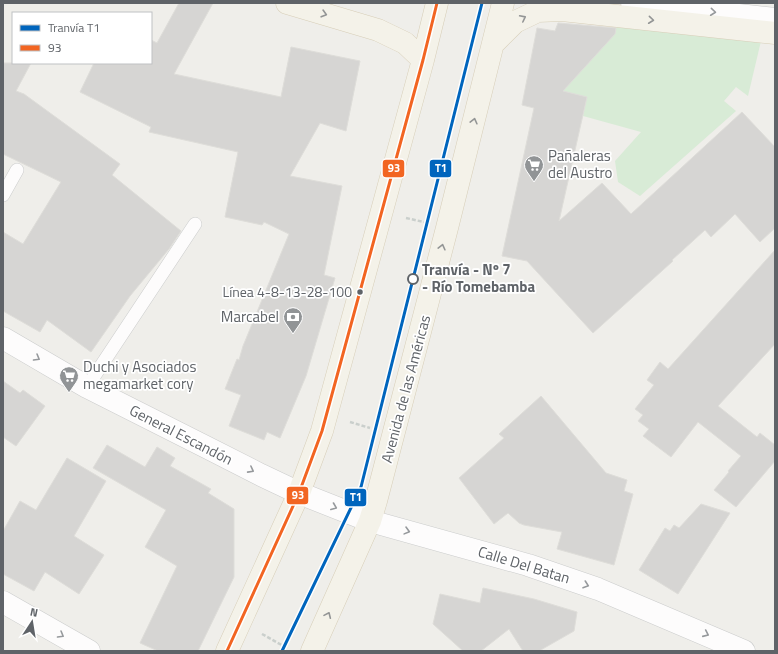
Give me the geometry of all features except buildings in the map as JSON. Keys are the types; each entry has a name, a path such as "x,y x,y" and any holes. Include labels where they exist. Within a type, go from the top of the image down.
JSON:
{"main road":[{"path":"287,3 378,30 405,44 423,60"},
{"path":"227,651 299,493 322,431 423,60 437,3"},
{"name":"Avenida de las Américas","path":"312,651 370,521 394,434 504,3"},
{"path":"494,43 515,22 538,11 562,10 775,33"}],"street":[{"path":"632,3 775,19"},
{"name":"General Escandón","path":"3,338 87,387 206,446 260,475 299,493"},
{"name":"Calle Del Batan","path":"299,493 370,521 528,565 598,589 744,651"},
{"path":"3,602 89,651"}],"lane":[{"path":"3,195 17,170"},
{"path":"87,387 194,224"}],"path":[{"path":"382,212 447,228"},
{"path":"326,416 394,434"},
{"path":"240,622 289,649"}],"green space":[{"path":"618,20 761,41 748,96 736,87 724,101 736,111 640,196 618,182 615,161 641,132 583,116 587,97 563,91 615,34"}],"tram line":[{"name":"T1","path":"282,651 361,487 482,3"}],"transit line":[{"name":"93","path":"227,651 299,493 322,431 423,60 437,3"}],"place":[{"name":"Pañaleras del Austro","path":"534,182"},
{"name":"Tranvía - Nº 7 - Río Tomebamba","path":"413,279"},
{"name":"Línea 4-8-13-28-100","path":"360,292"},
{"name":"Marcabel","path":"293,334"},
{"name":"Duchi y Asociados megamarket cory","path":"69,393"}]}
